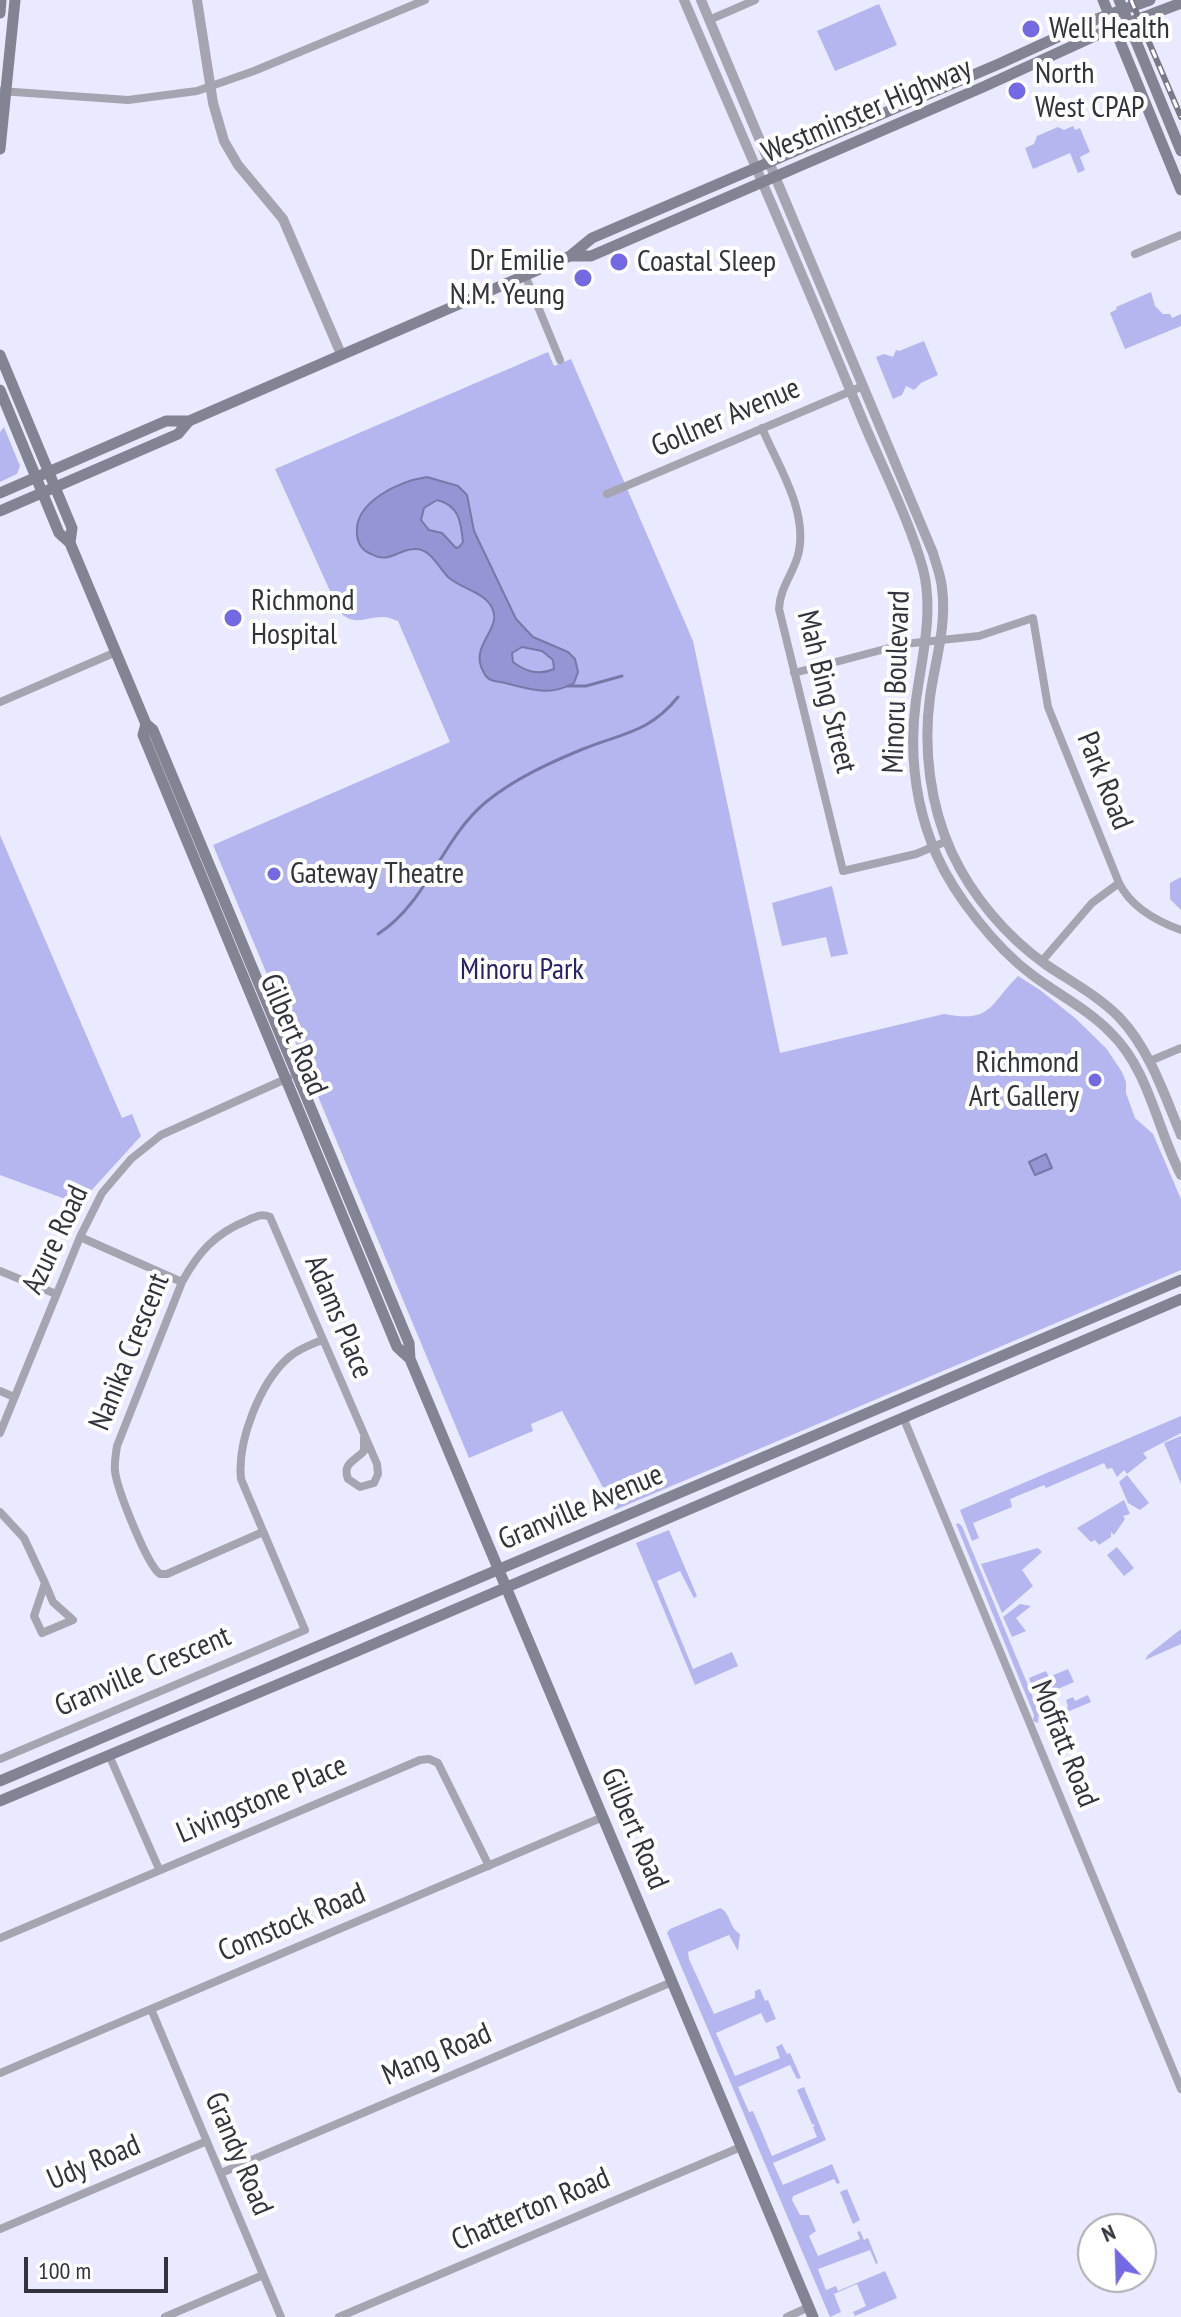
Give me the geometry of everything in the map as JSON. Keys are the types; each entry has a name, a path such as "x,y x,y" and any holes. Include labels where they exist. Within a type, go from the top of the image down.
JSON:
{"main road":[{"path":"0,13 1,0"},
{"path":"0,149 15,0"},
{"path":"1103,0 1181,190"},
{"name":"Westminster Highway","path":"0,493 166,421 189,421 570,256 592,238 1109,14 1120,5 1150,0"},
{"name":"Westminster Highway","path":"570,256 591,256 1115,28 1181,3"},
{"path":"1120,5 1181,151"},
{"name":"Gilbert Road","path":"0,355 72,528 70,543"},
{"name":"Gilbert Road","path":"0,390 59,533 70,543 146,724 158,741 291,1076 409,1343 410,1359 811,2312"},
{"name":"Westminster Highway","path":"0,511 178,434 189,421"},
{"name":"Granville Avenue","path":"0,1781 1181,1280"},
{"name":"Granville Avenue","path":"0,1801 1181,1299"}],"street":[{"path":"197,0 211,87 224,141 238,165 283,219 341,354"},
{"path":"4,91 128,100 211,87 425,0"},
{"name":"Minoru Boulevard","path":"684,0 851,391 923,569 927,614 913,724 913,762 923,815 933,847 947,875 991,935 1031,974 1113,1034 1134,1062 1181,1175"},
{"name":"Minoru Boulevard","path":"701,0 933,553 942,588 943,615 930,697 928,753 932,786 947,841 979,898 1011,936 1095,996 1117,1016 1150,1061 1181,1135"},
{"path":"709,20 755,0"},
{"path":"1135,254 1181,235"},
{"path":"525,275 560,360"},
{"name":"Gollner Avenue","path":"607,494 863,386"},
{"name":"Mah Bing Street","path":"762,428 801,521 798,555 779,593 779,609 843,871 916,854 947,841"},
{"name":"Park Road","path":"940,641 979,636 1033,618 1048,707 1119,883 1124,893 1143,910 1181,930"},
{"path":"794,673 904,644 940,641"},
{"path":"0,702 116,652"},
{"path":"1042,961 1092,903 1119,883"},
{"path":"1150,1061 1181,1048"},
{"name":"Azure Road","path":"0,1433 80,1237 102,1193 131,1159 150,1143 201,1115 291,1076"},
{"name":"Nanika Crescent","path":"263,1532 167,1574 160,1574 150,1562 122,1497 115,1471 117,1446 182,1282 194,1261 213,1238 232,1227 267,1215"},
{"name":"Adams Place","path":"267,1215 377,1464 378,1474 370,1486 360,1487 348,1479 347,1469 351,1460 364,1451 364,1438"},
{"path":"80,1237 182,1282"},
{"path":"0,1271 56,1294"},
{"path":"263,1532 241,1479 239,1463 244,1440 261,1396 279,1367 291,1355 322,1340"},
{"path":"0,1391 14,1397"},
{"name":"Moffatt Road","path":"903,1417 1181,2089"},
{"path":"0,1512 24,1538 45,1583 53,1602 73,1620 42,1633 34,1616 45,1583"},
{"name":"Granville Crescent","path":"0,1759 305,1630 263,1532"},
{"path":"109,1755 159,1869"},
{"name":"Livingstone Place","path":"0,1938 407,1765 429,1759 438,1763 489,1866"},
{"name":"Comstock Road","path":"0,2073 603,1817"},
{"name":"Mang Road","path":"221,2173 672,1982"},
{"name":"Grandy Road","path":"151,2009 281,2317"},
{"name":"Udy Road","path":"0,2229 207,2141"},
{"name":"Chatterton Road","path":"339,2317 741,2147"},
{"path":"165,2317 263,2275"},
{"path":"787,2317 811,2312"}],"green space":[{"path":"879,4 897,45 835,71 817,31"},
{"path":"1073,126 1075,130 1080,128 1090,152 1080,157 1085,170 1078,173 1070,153 1033,169 1025,148 1034,144 1037,136 1058,127 1064,130"},
{"path":"1151,292 1155,306 1163,314 1170,314 1172,318 1181,314 1181,326 1125,349 1110,313 1116,307"},
{"path":"924,341 938,375 914,390 906,386 902,395 893,399 876,357 884,354 893,357 896,350"},
{"name":"Minoru Park","path":"548,352 554,366 571,359 693,641 780,1053 944,1014 981,1014 1018,976 1075,1018 1106,1048 1122,1072 1135,1118 1153,1134 1181,1199 1181,1270 615,1510 562,1411 531,1424 533,1431 469,1458 213,845 450,742 398,621 385,617 355,620 339,611 275,469"},
{"path":"4,427 20,466 17,474 0,482 0,432"},
{"path":"0,835 122,1118 132,1114 141,1136 79,1204 0,1175"},
{"path":"1181,877 1181,910 1170,899 1170,883"},
{"path":"832,886 848,954 831,957 826,937 782,946 772,903"},
{"path":"1181,1416 1181,1433 1143,1453 1147,1458 1127,1474 1124,1470 1117,1477 1112,1468 1107,1469 1104,1463 1046,1488 1044,1485 1010,1499 1012,1507 973,1523 979,1538 972,1541 960,1510"},
{"path":"1181,1436 1181,1484 1164,1443"},
{"path":"1127,1475 1149,1503 1140,1510 1128,1503 1119,1482"},
{"path":"1124,1500 1130,1514 1123,1516 1125,1519 1114,1535 1111,1532 1111,1537 1099,1545 1095,1540 1091,1542 1077,1528"},
{"path":"958,1523 962,1526 1039,1712 1038,1723 1033,1721 1034,1715"},
{"path":"669,1530 697,1596 694,1598 696,1602 680,1571 657,1581 693,1669 732,1652 738,1666 695,1685 636,1543"},
{"path":"1117,1547 1134,1568 1124,1576 1107,1555"},
{"path":"1038,1548 1042,1552 1022,1570 1033,1586 1002,1613 981,1564"},
{"path":"1020,1604 1031,1606 1016,1618 1026,1631 1012,1637 1003,1617"},
{"path":"1181,1629 1181,1644 1145,1660 1148,1655"},
{"path":"1068,1669 1074,1682 1037,1698 1029,1678 1046,1671 1049,1677"},
{"path":"1088,1695 1091,1702 1046,1721 1041,1709 1048,1706 1052,1714 1068,1707 1066,1700 1073,1697 1075,1701"},
{"path":"720,1908 740,1934 738,1951 729,1935 688,1952 714,2014 755,1998 755,1991 760,1989 776,2019 766,2023 761,2013 716,2033 735,2076 780,2058 776,2047 782,2044 787,2054 790,2053 801,2078 797,2079 790,2065 738,2087 749,2112 753,2111 772,2156 817,2137 815,2125 797,2090 804,2087 826,2140 773,2163 783,2185 832,2164 840,2183 837,2184 834,2179 793,2196 792,2200 800,2215 809,2215 816,2231 809,2236 818,2256 860,2239 857,2232 860,2231 864,2240 868,2238 878,2263 870,2250 818,2269 826,2290 836,2286 838,2291 885,2271 897,2298 855,2316 853,2312 866,2306 857,2284 834,2294 841,2312 830,2317 667,1933"},
{"path":"847,2189 860,2220 853,2224 840,2192"}],"shaded area":[{"path":"427,477 458,486 467,495 474,531 516,619 533,637 568,652 575,659 578,672 574,683 542,691 489,679 484,674 480,652 494,620 489,603 453,581 422,550 411,549 384,558 361,547 357,535 358,523 371,503 392,488","holes":["437,500 450,506 458,515 463,542 459,547 456,548 442,533 429,530 421,520 424,508","522,647 542,651 553,660 554,669 538,672 513,662 512,653"]},
{"path":"1046,1154 1052,1168 1035,1175 1029,1162"}],"waterway":[{"path":"568,686 586,686 622,676"},
{"path":"378,934 410,905 457,834 486,802 545,766 645,725 678,697"}],"railway":[{"path":"1131,0 1181,117"}],"place":[{"name":"Well Health","path":"1031,29"},
{"name":"North West CPAP","path":"1017,91"},
{"name":"Coastal Sleep","path":"619,262"},
{"name":"Dr Emilie N.M. Yeung","path":"583,278"},
{"name":"Richmond Hospital","path":"233,618"},
{"name":"Gateway Theatre","path":"274,874"},
{"name":"Richmond Art Gallery","path":"1095,1080"}]}
